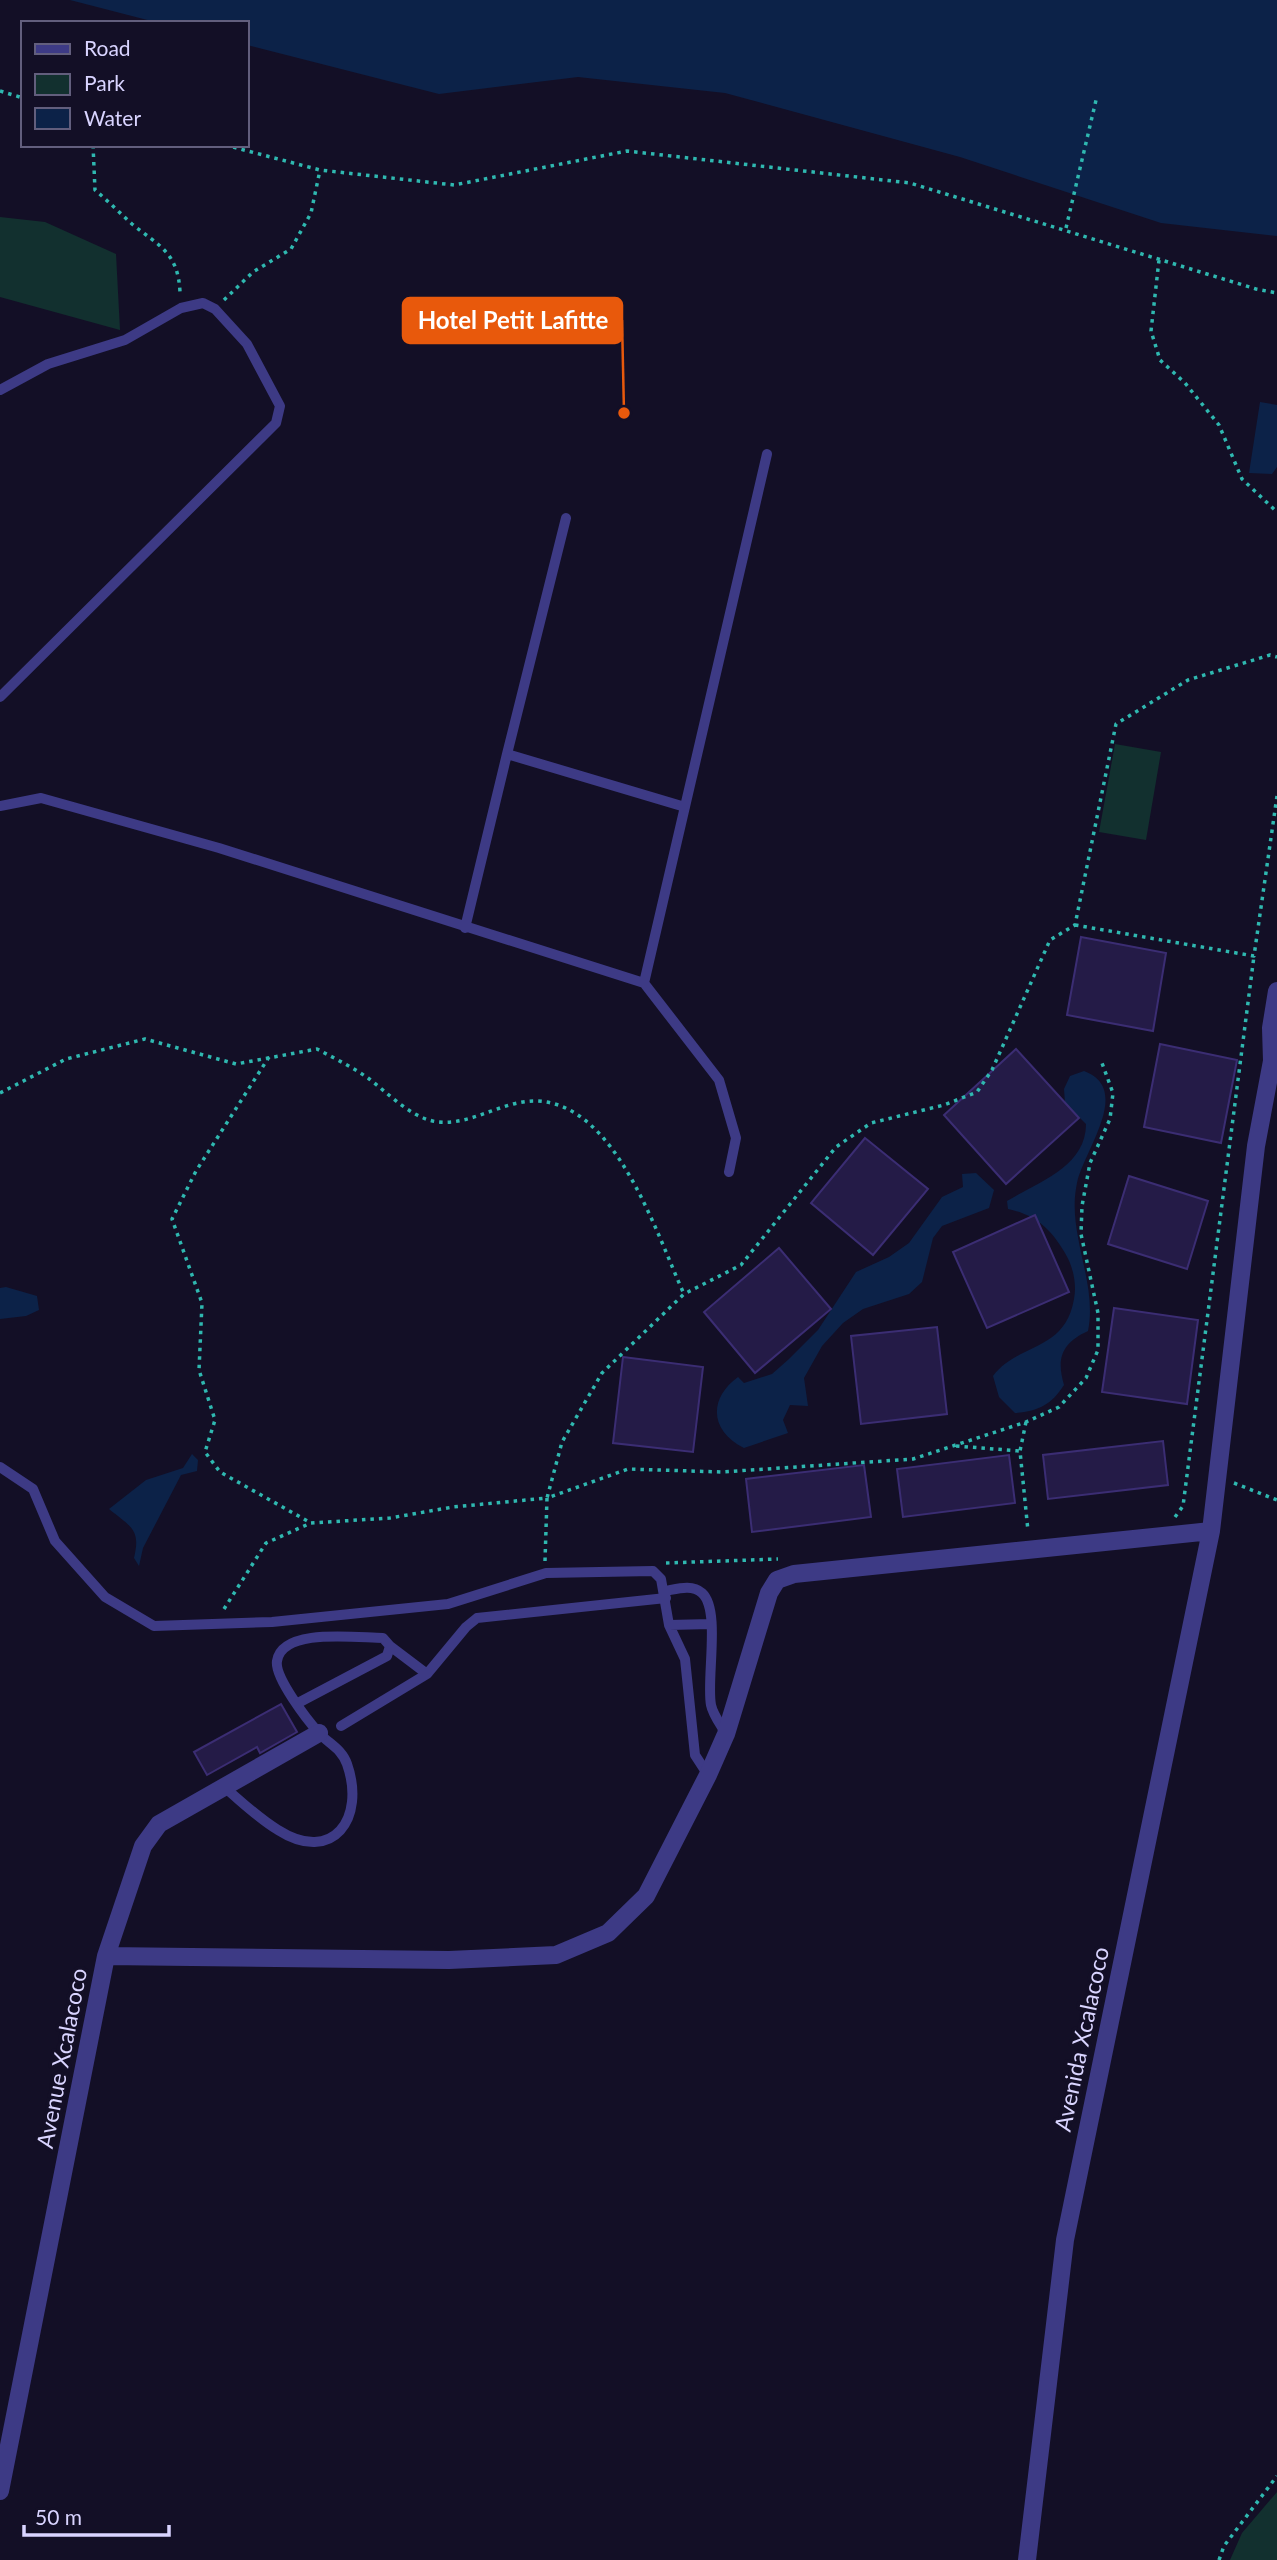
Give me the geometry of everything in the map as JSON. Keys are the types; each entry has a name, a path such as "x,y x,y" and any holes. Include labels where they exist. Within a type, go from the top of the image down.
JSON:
{"street":[{"name":"Avenida Xcalacoco","path":"1027,2560 1065,2241 1211,1531 1256,1146 1272,1061 1271,1028 1277,991"},
{"path":"106,1956 449,1959 556,1955 608,1933 646,1896 708,1776 726,1734 769,1593 777,1580 794,1574 1211,1531"},
{"name":"Avenue Xcalacoco","path":"0,2490 106,1956 143,1846 159,1824 319,1733"}],"lane":[{"path":"0,390 48,364 125,340 181,308 203,303 215,309 247,344 280,405 276,423 0,698"},
{"path":"644,983 767,454"},
{"path":"465,928 566,518"},
{"path":"507,754 685,807"},
{"path":"0,806 41,798 219,848 644,983 719,1080 736,1138 729,1172"},
{"path":"0,1467 33,1489 54,1541 105,1597 154,1626 272,1622 448,1604 546,1573 653,1572 661,1579 666,1594 669,1625 685,1659 695,1755 708,1776"},
{"path":"341,1726 427,1674 466,1627 477,1618 666,1594 689,1587 700,1591 708,1600 711,1624 711,1708 726,1734"},
{"path":"669,1625 711,1624"},
{"path":"224,1787 260,1819 286,1835 305,1841 328,1839 345,1829 353,1809 348,1765 341,1751 319,1733 280,1678 277,1661 285,1647 300,1638 383,1637 390,1646 427,1674"},
{"path":"298,1703 387,1656 390,1646"}],"path":[{"path":"0,91 21,97"},
{"path":"1066,228 1097,96"},
{"path":"93,147 95,190 135,226 161,243 179,276 181,308"},
{"path":"233,147 320,170 454,185 627,151 911,183 1066,228 1159,260 1277,293"},
{"path":"215,309 253,272 291,248 311,213 320,170"},
{"path":"1159,260 1151,331 1160,360 1185,383 1219,425 1242,479 1277,512"},
{"path":"1074,925 1116,724 1188,680 1270,656 1277,657"},
{"path":"1165,1520 1175,1517 1182,1506 1277,796"},
{"path":"545,1566 547,1498 562,1442 602,1373 684,1294 741,1265 836,1147 871,1123 944,1105 977,1092 992,1070 1050,940 1074,925 1254,956"},
{"path":"0,1093 66,1059 145,1039 236,1064 317,1049 366,1077 407,1108 438,1122 468,1119 505,1105 538,1101 576,1111 608,1140 614,1150 684,1294"},
{"path":"270,1056 196,1171 172,1219 202,1303 199,1370 215,1420 205,1452 220,1472 311,1523"},
{"path":"219,1617 266,1543 311,1523 390,1518 453,1507 547,1498 628,1469 722,1472 913,1459 1026,1422 1059,1407 1086,1378 1098,1350 1098,1313 1080,1234 1090,1163 1110,1119 1112,1093 1102,1063"},
{"path":"1026,1422 1020,1451 1028,1535"},
{"path":"953,1446 1020,1451"},
{"path":"1219,1477 1277,1500"},
{"path":"657,1563 782,1559"},
{"path":"1219,2560 1224,2546 1277,2476"}],"green space":[{"path":"0,217 45,222 116,254 120,330 0,297"},
{"path":"1115,744 1161,752 1146,840 1099,832"},
{"path":"1277,2492 1277,2560 1230,2560 1242,2533"}],"water":[{"path":"70,0 1277,0 1277,236 1161,223 960,157 725,93 578,77 439,94 248,45 248,21 151,21"},
{"path":"1260,402 1277,405 1277,467 1272,474 1249,473"},
{"path":"1084,1071 1098,1080 1105,1091 1102,1121 1081,1169 1075,1202 1075,1220 1089,1294 1088,1331 1072,1341 1063,1352 1061,1367 1064,1385 1054,1398 1038,1409 1015,1413 999,1397 993,1376 1015,1357 1040,1345 1061,1329 1069,1316 1075,1287 1070,1264 1054,1237 1035,1219 1008,1209 1007,1201 1058,1172 1078,1152 1084,1139 1086,1124 1065,1103 1064,1089 1070,1076"},
{"path":"976,1173 994,1190 989,1208 942,1226 933,1238 922,1282 909,1294 863,1309 843,1323 822,1346 804,1378 808,1406 790,1405 783,1420 788,1433 744,1448 724,1433 717,1414 718,1405 728,1386 738,1377 744,1383 772,1374 818,1330 856,1272 889,1257 909,1243 942,1197 963,1187 962,1174"},
{"path":"6,1287 37,1296 39,1310 26,1316 0,1319 0,1288"},
{"path":"192,1454 198,1460 197,1471 181,1475 143,1548 139,1566 134,1558 135,1534 109,1509 146,1480 183,1468"}],"building":[{"path":"1081,937 1166,953 1153,1031 1067,1015"},
{"path":"1160,1044 1237,1060 1221,1143 1144,1127"},
{"path":"1016,1049 1079,1118 1006,1184 944,1115"},
{"path":"865,1138 928,1189 873,1255 811,1203"},
{"path":"1129,1176 1208,1201 1187,1269 1108,1244"},
{"path":"1035,1215 1069,1292 987,1328 953,1252"},
{"path":"779,1248 831,1309 755,1373 704,1312"},
{"path":"1114,1308 1198,1320 1187,1404 1102,1392"},
{"path":"937,1327 947,1414 861,1424 851,1336"},
{"path":"623,1357 703,1367 693,1452 613,1443"},
{"path":"1163,1441 1168,1485 1048,1499 1043,1455"},
{"path":"1009,1455 1015,1503 903,1517 897,1469"},
{"path":"864,1465 871,1517 752,1532 746,1479"},
{"path":"281,1704 297,1732 260,1753 257,1747 207,1775 194,1752"}],"place":[{"name":"Hotel Petit Lafitte","path":"624,413"}]}
